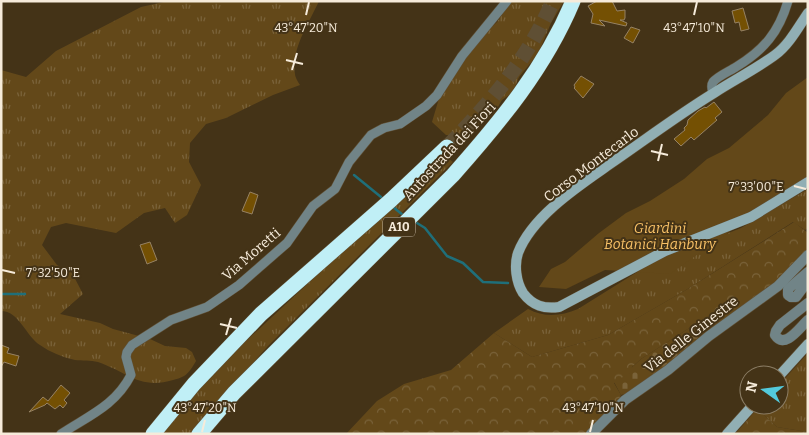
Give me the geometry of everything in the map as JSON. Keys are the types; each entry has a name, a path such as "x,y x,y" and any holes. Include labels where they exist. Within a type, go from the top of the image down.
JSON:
{"highway":[{"name":"Autostrada dei Fiori","path":"200,434 234,393 453,175 484,141 531,79 550,48 573,1"},
{"name":"Autostrada dei Fiori","path":"153,434 194,384 261,314 391,200 447,147"}],"main road":[{"name":"Corso Montecarlo","path":"808,12 778,53 713,93 570,193 540,221 518,253 516,261 517,276 521,289 532,302 545,308 559,307 658,255 751,217 808,182"},
{"path":"789,365 808,344"},
{"path":"727,434 744,415"}],"street":[{"name":"Via Moretti","path":"61,434 100,411 112,401 131,375 126,357 132,345 171,320 207,307 239,285 287,243 313,206 335,189 343,172 371,135 384,128 400,124 426,106 437,95 462,56 507,1"},
{"path":"713,93 711,88 714,82 740,65 772,38 780,24 788,1"},
{"name":"Via delle Ginestre","path":"591,434 625,400 668,370 709,336 778,286 808,255"},
{"path":"808,272 788,289 788,295 791,297 796,296 808,281"},
{"path":"808,302 780,325 775,335 779,340 787,340 808,320"}],"green space":[{"path":"168,1 319,1 302,36 295,56 295,75 300,85 273,95 226,118 206,124 190,143 189,162 201,185 187,215 175,223 165,208 144,213 116,233 66,223 51,227 42,245 57,265 72,273 83,294 60,314 100,323 113,329 150,339 165,346 186,348 192,352 196,361 186,375 161,383 151,383 134,378 98,362 75,360 52,352 35,341 18,319 7,312 1,311 1,70 26,77 56,51 141,7"},
{"path":"511,1 564,1 551,23 538,54 519,77 513,92 502,100 495,112 476,130 468,135 446,135 432,122 440,95 481,37 497,22"},
{"name":"Giardini Botanici Hanbury","path":"808,77 808,176 670,274 605,270 566,289 539,287 551,269 565,262 626,213 650,201 684,179 707,159 729,148 768,115 786,93"},
{"path":"445,156 453,162 268,346 190,434 162,434 201,387 245,342"},
{"path":"808,189 808,228 805,230 793,222 686,290 608,335 532,357 494,333 528,309 541,314 553,315 578,309 650,264 741,228"},
{"path":"794,222 808,233 808,243 801,259 790,271 702,336 694,325 641,359 632,367 631,373 614,383 621,395 618,403 586,434 346,434 377,401 404,384 451,370 494,333 532,357 608,335 686,290"},
{"path":"694,325 702,336 679,356 628,393 621,395 614,382 630,373 629,370 641,359"},
{"path":"808,353 808,432 777,427 764,415 789,415 789,374"},
{"path":"752,415 764,415 777,427 808,432 808,434 735,434"}],"building":[{"path":"597,1 612,1 617,11 625,10 624,20 620,20 627,23 626,26 599,20 605,26 591,23 593,14 588,6"},
{"path":"743,8 749,29 741,31 739,22 735,23 732,11"},
{"path":"631,27 640,30 633,43 624,38"},
{"path":"581,76 594,84 583,98 574,88 574,85"},
{"path":"714,102 722,112 715,118 717,120 694,140 691,137 681,146 674,139 685,130 684,128 688,120 698,111"},
{"path":"250,192 258,195 252,214 242,211"},
{"path":"150,242 157,260 147,264 140,245"},
{"path":"1,345 9,348 7,353 19,356 16,366 4,362 1,367"},
{"path":"61,385 70,393 64,400 67,403 63,408 60,405 55,409 47,403 29,412 43,397 48,401"}],"waterway":[{"path":"354,175 381,197"},
{"path":"393,207 403,215"},
{"path":"417,223 425,228 447,256 463,263 483,282 508,283"},
{"path":"1,294 25,294"}],"tunnel":[{"path":"447,147 507,79 532,42 553,1"}]}
